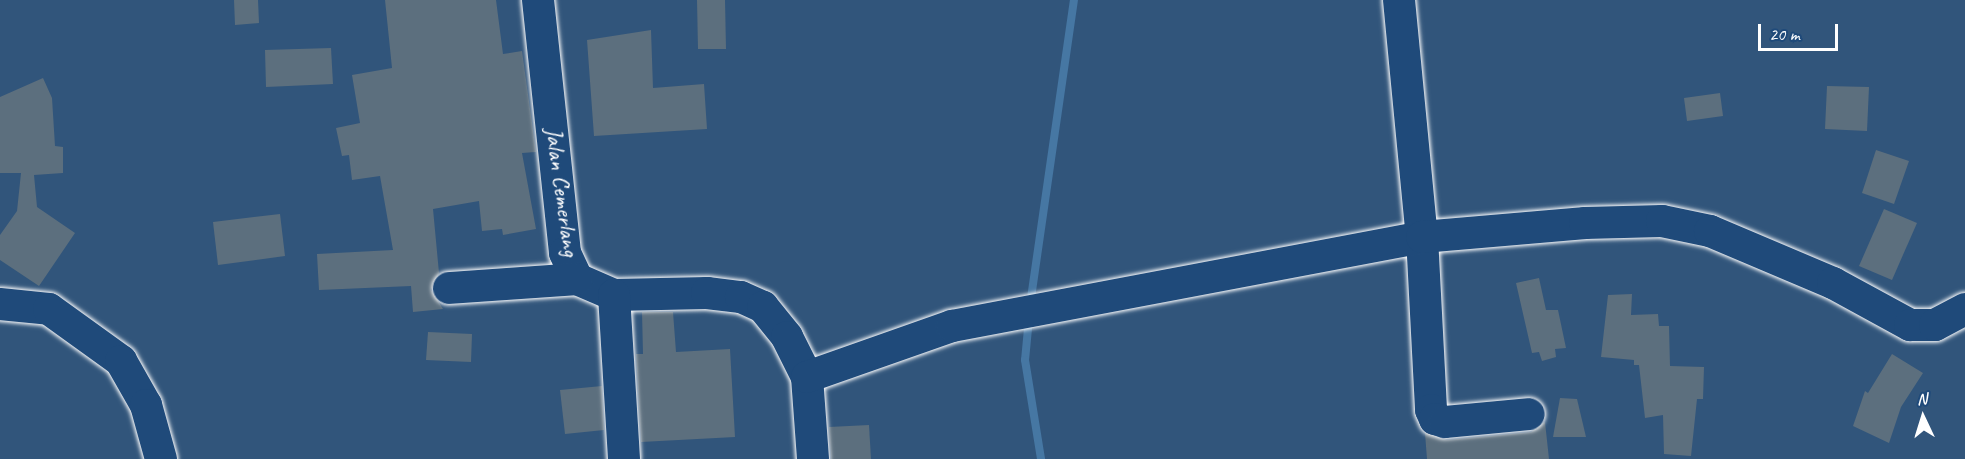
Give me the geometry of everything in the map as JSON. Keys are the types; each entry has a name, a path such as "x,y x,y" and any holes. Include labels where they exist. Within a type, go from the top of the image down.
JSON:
{"street":[{"name":"Jalan Cemerlang","path":"538,0 565,253 577,279 614,295 707,293 741,297 769,315 787,337 807,377 813,459"},
{"path":"1399,0 1422,237 1427,369 1435,418 1445,422 1529,414"},
{"path":"807,377 952,326 1422,237 1662,221 1710,231 1833,283 1900,322 1935,325 1965,309"},
{"path":"449,288 577,279"},
{"path":"614,295 624,459"},
{"path":"0,304 49,309 121,361 146,405 161,459"}],"building":[{"path":"234,0 258,0 259,23 235,25"},
{"path":"385,0 496,0 503,54 522,51 536,152 522,153 536,229 503,235 502,229 482,231 479,201 433,209 439,273 431,290 443,309 413,312 411,286 319,290 317,254 393,250 380,176 352,180 349,155 342,156 336,128 360,123 352,75 392,68"},
{"path":"697,0 725,0 726,49 698,49"},
{"path":"651,30 653,88 704,84 707,129 594,136 587,40"},
{"path":"331,48 333,84 266,87 265,50"},
{"path":"43,78 52,98 55,146 63,147 63,173 34,175 37,207 75,233 39,286 0,260 0,235 17,211 21,173 0,173 0,97"},
{"path":"1827,86 1869,87 1867,131 1825,129"},
{"path":"1720,93 1723,116 1687,121 1684,98"},
{"path":"1876,150 1909,161 1894,204 1862,193"},
{"path":"1884,209 1917,223 1892,280 1859,266"},
{"path":"280,214 285,256 218,265 213,222"},
{"path":"1539,278 1546,310 1558,310 1566,348 1555,349 1556,357 1542,361 1539,352 1532,353 1516,283"},
{"path":"1632,294 1631,315 1658,314 1659,326 1669,326 1670,366 1704,367 1703,399 1697,399 1691,456 1664,454 1663,415 1645,418 1639,365 1634,365 1634,360 1601,357 1608,295"},
{"path":"642,312 673,312 676,352 730,349 735,437 641,442 636,354 643,354"},
{"path":"428,332 472,334 471,362 426,360"},
{"path":"1892,354 1923,373 1901,407 1889,443 1853,426 1865,391 1868,393"},
{"path":"602,386 604,430 565,434 560,390"},
{"path":"1560,398 1577,399 1586,437 1553,437"},
{"path":"1545,422 1549,459 1427,459 1425,433 1447,440 1531,432"},
{"path":"869,425 871,459 831,459 829,427"}],"waterway":[{"path":"1030,305 1074,0"},
{"path":"1029,318 1025,360 1041,459"}]}
